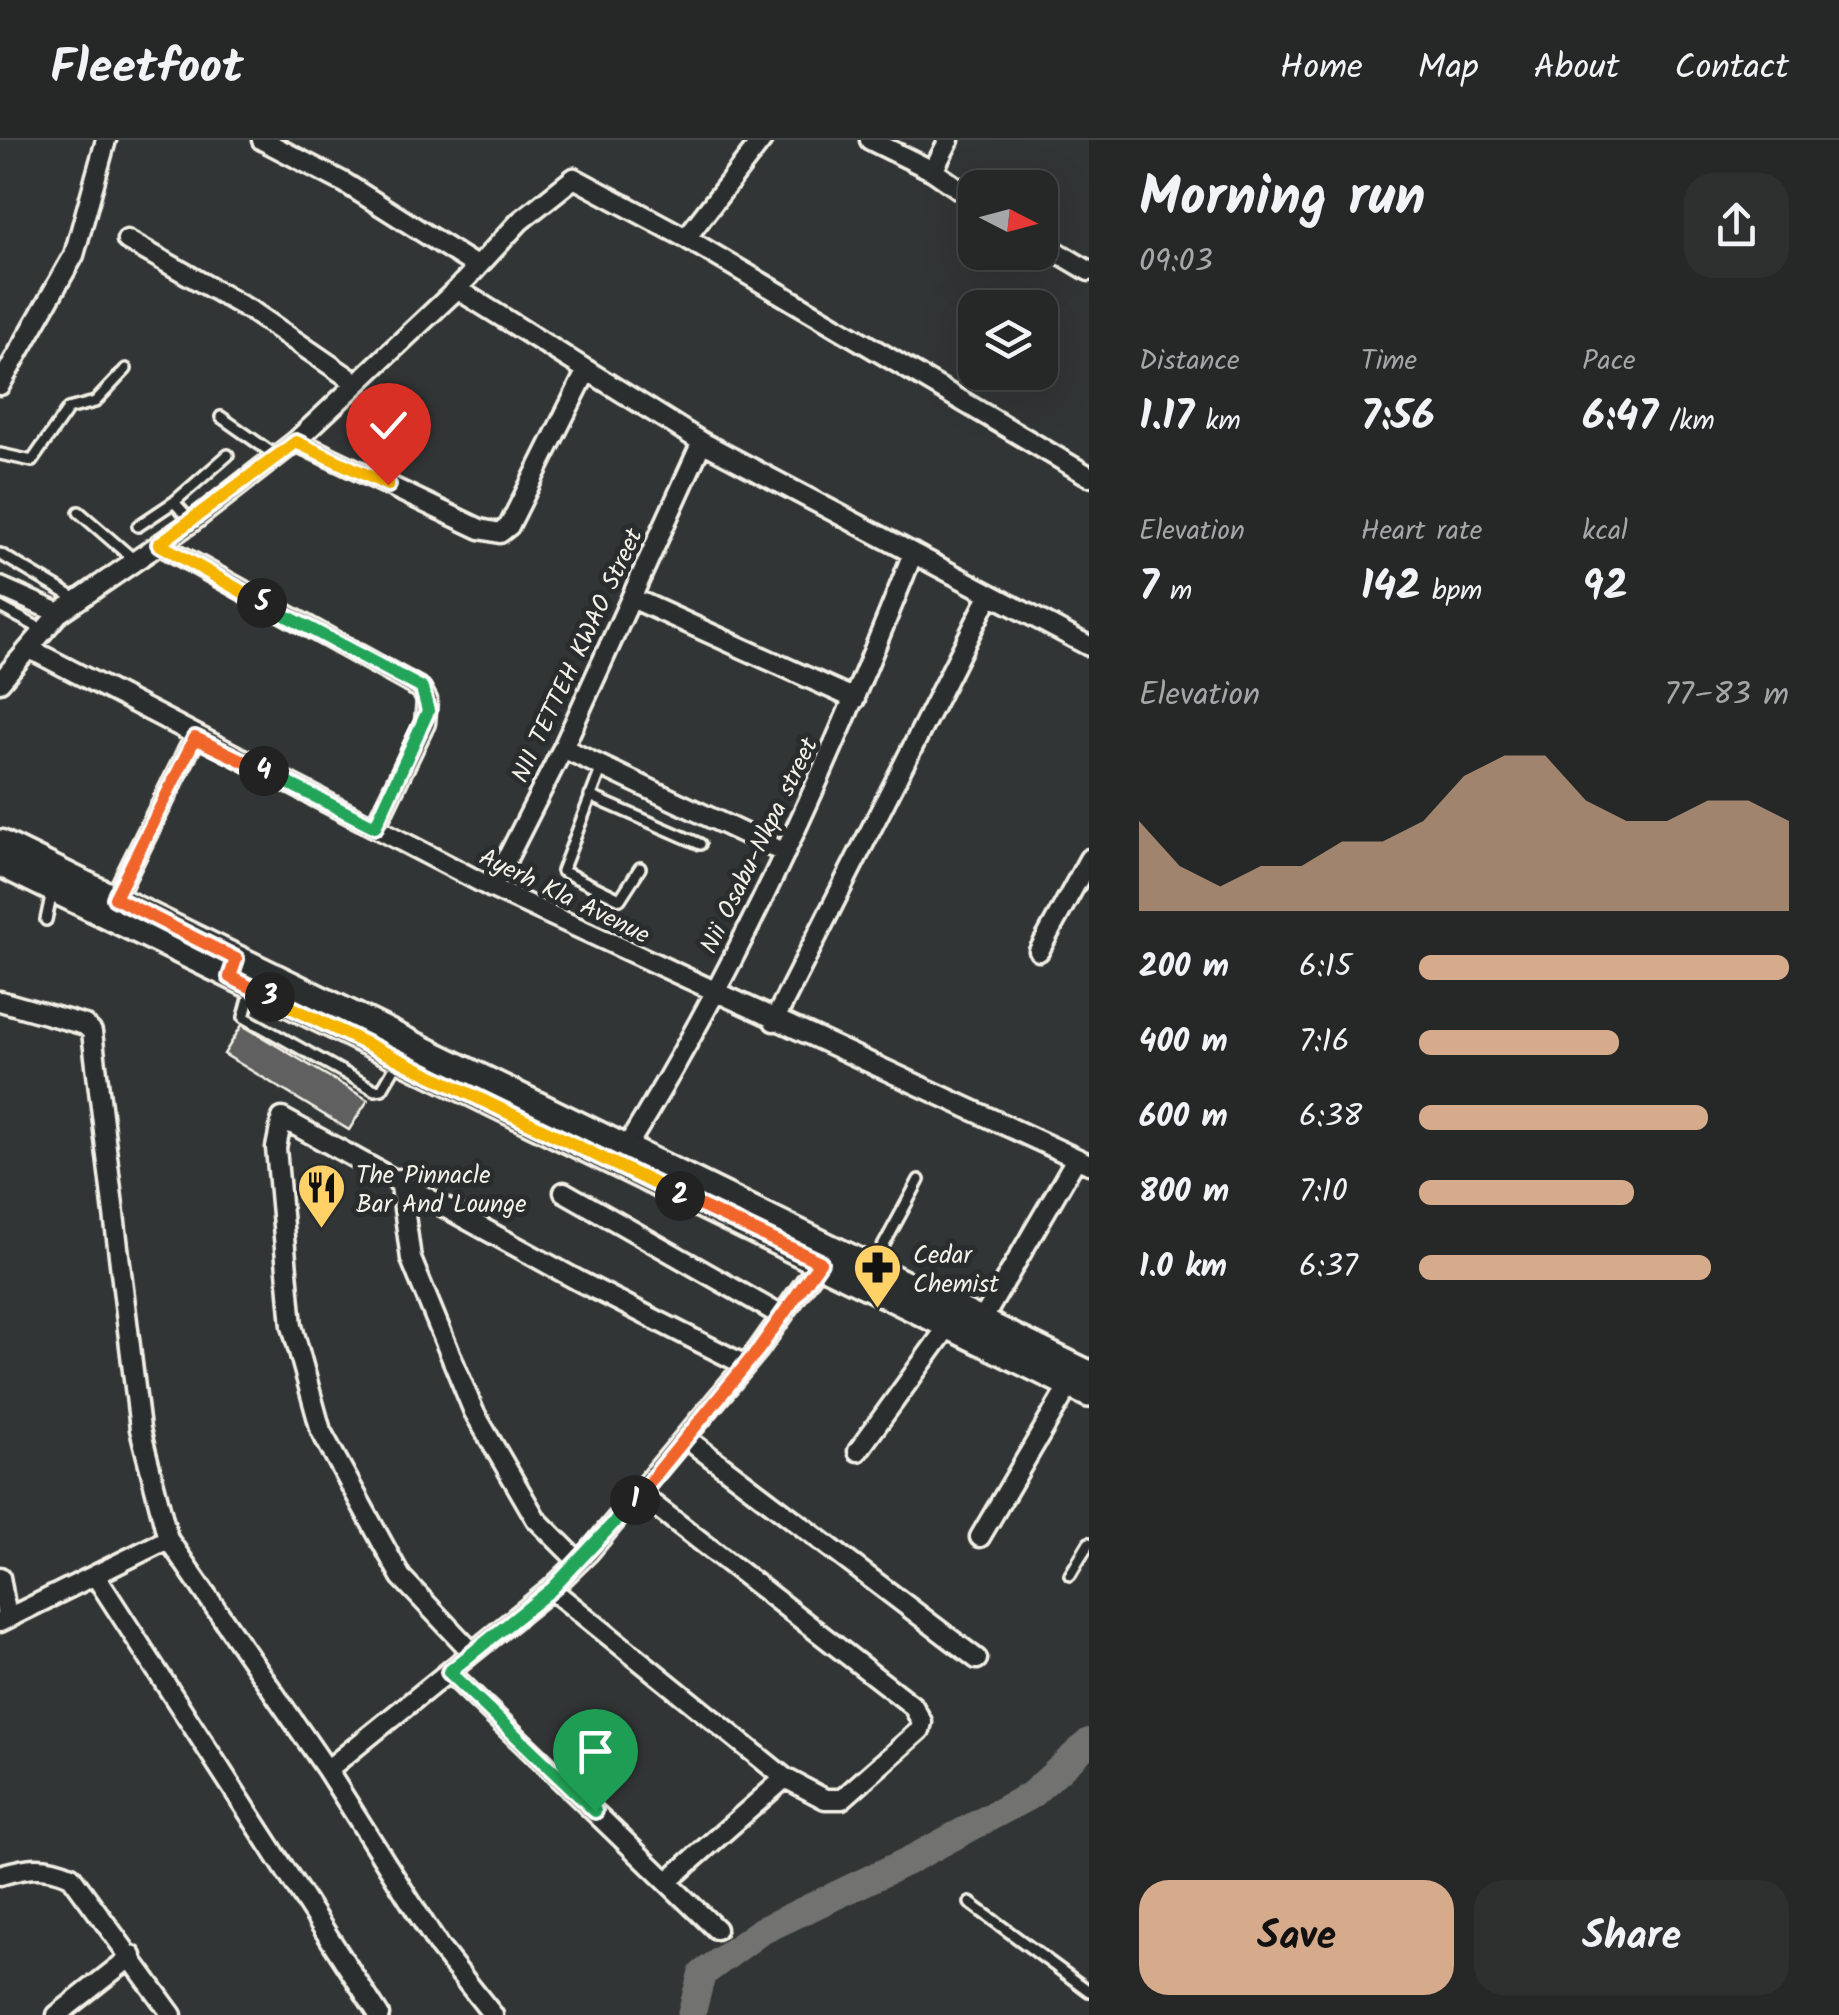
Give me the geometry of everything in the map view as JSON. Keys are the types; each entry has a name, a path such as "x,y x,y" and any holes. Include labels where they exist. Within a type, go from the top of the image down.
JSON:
{"main road":[{"path":"0,842 115,898 239,975 399,1060 820,1262 947,1328 1083,1384"},
{"path":"0,863 52,890 626,1148 981,1322 1083,1384"}],"street":[{"path":"1,381 74,255 106,140"},
{"path":"262,140 345,183 476,266"},
{"path":"686,238 762,140"},
{"path":"870,140 933,170 958,188"},
{"path":"933,170 949,140"},
{"path":"0,682 59,613 133,558 192,522 296,442 457,288 520,220 574,178 686,238 1089,476"},
{"path":"127,240 253,312 355,382"},
{"path":"1058,253 1089,271"},
{"path":"457,288 702,442 1089,646"},
{"path":"296,442 480,529 500,533 509,526 587,370"},
{"name":"NII TETTEH KWAO Street","path":"492,888 562,748 702,442"},
{"path":"159,544 422,688 427,700 426,723 375,827"},
{"name":"Nii Osabu-Nkpa street","path":"626,1148 675,1069 785,852 855,699 914,554"},
{"path":"0,587 59,613"},
{"path":"774,1021 990,594"},
{"path":"632,598 855,699"},
{"name":"Ayerh Kla Avenue","path":"30,649 195,738 492,888 713,994 1083,1162"},
{"path":"115,898 195,738"},
{"path":"562,748 785,852"},
{"path":"1039,951 1089,858"},
{"path":"0,1001 85,1025 92,1032 140,1429 168,1539 327,1770 440,1947 493,2015"},
{"path":"471,1651 401,1577 321,1431 292,1326 276,1148 279,1124 288,1117 579,1280 746,1366"},
{"path":"981,1322 1083,1162"},
{"path":"400,1179 412,1260 474,1412 536,1519 579,1562"},
{"path":"564,1192 782,1316"},
{"path":"327,1770 552,1589 579,1562 746,1366 820,1262"},
{"path":"858,1451 947,1328"},
{"path":"980,1537 1083,1384"},
{"path":"687,1439 978,1659"},
{"path":"552,1589 785,1778 825,1799 842,1799 920,1730 919,1713 640,1494"},
{"path":"0,1576 3,1620 168,1539"},
{"path":"95,1575 379,2015"},
{"path":"449,1672 716,1929"},
{"path":"668,1881 785,1778"},
{"path":"0,1875 31,1866 49,1867 70,1876 172,2015"},
{"path":"57,2015 132,1956"}],"lane":[{"path":"0,454 32,461 68,410 99,398 126,369"},
{"path":"221,416 277,457"},
{"path":"138,526 174,502 228,455"},
{"path":"174,502 192,522"},
{"path":"79,512 133,558"},
{"path":"0,554 78,600"},
{"path":"0,607 45,631"},
{"path":"602,766 562,871 620,898 640,868"},
{"path":"590,796 700,844"},
{"path":"46,920 52,890"},
{"path":"239,975 244,1017 375,1090 382,1089 399,1060"},
{"path":"872,1268 918,1180"},
{"path":"1070,1575 1089,1543"},
{"path":"970,1902 1089,1991"}],"building":[{"path":"242,1025 368,1100 349,1130 224,1054"}],"waterway":[{"path":"691,2015 702,1974 761,1931 908,1861 1031,1795 1089,1742"}],"place":[{"name":"The Pinnacle Bar And Lounge","path":"321,1230"},
{"name":"Cedar Chemist","path":"878,1310"}],"route":[{"path":"388,485 296,442 159,544 422,688 427,700 426,723 375,827 195,738 115,898 236,959 230,977 820,1262 758,1350 589,1552 552,1589 449,1672 595,1811"}]}
